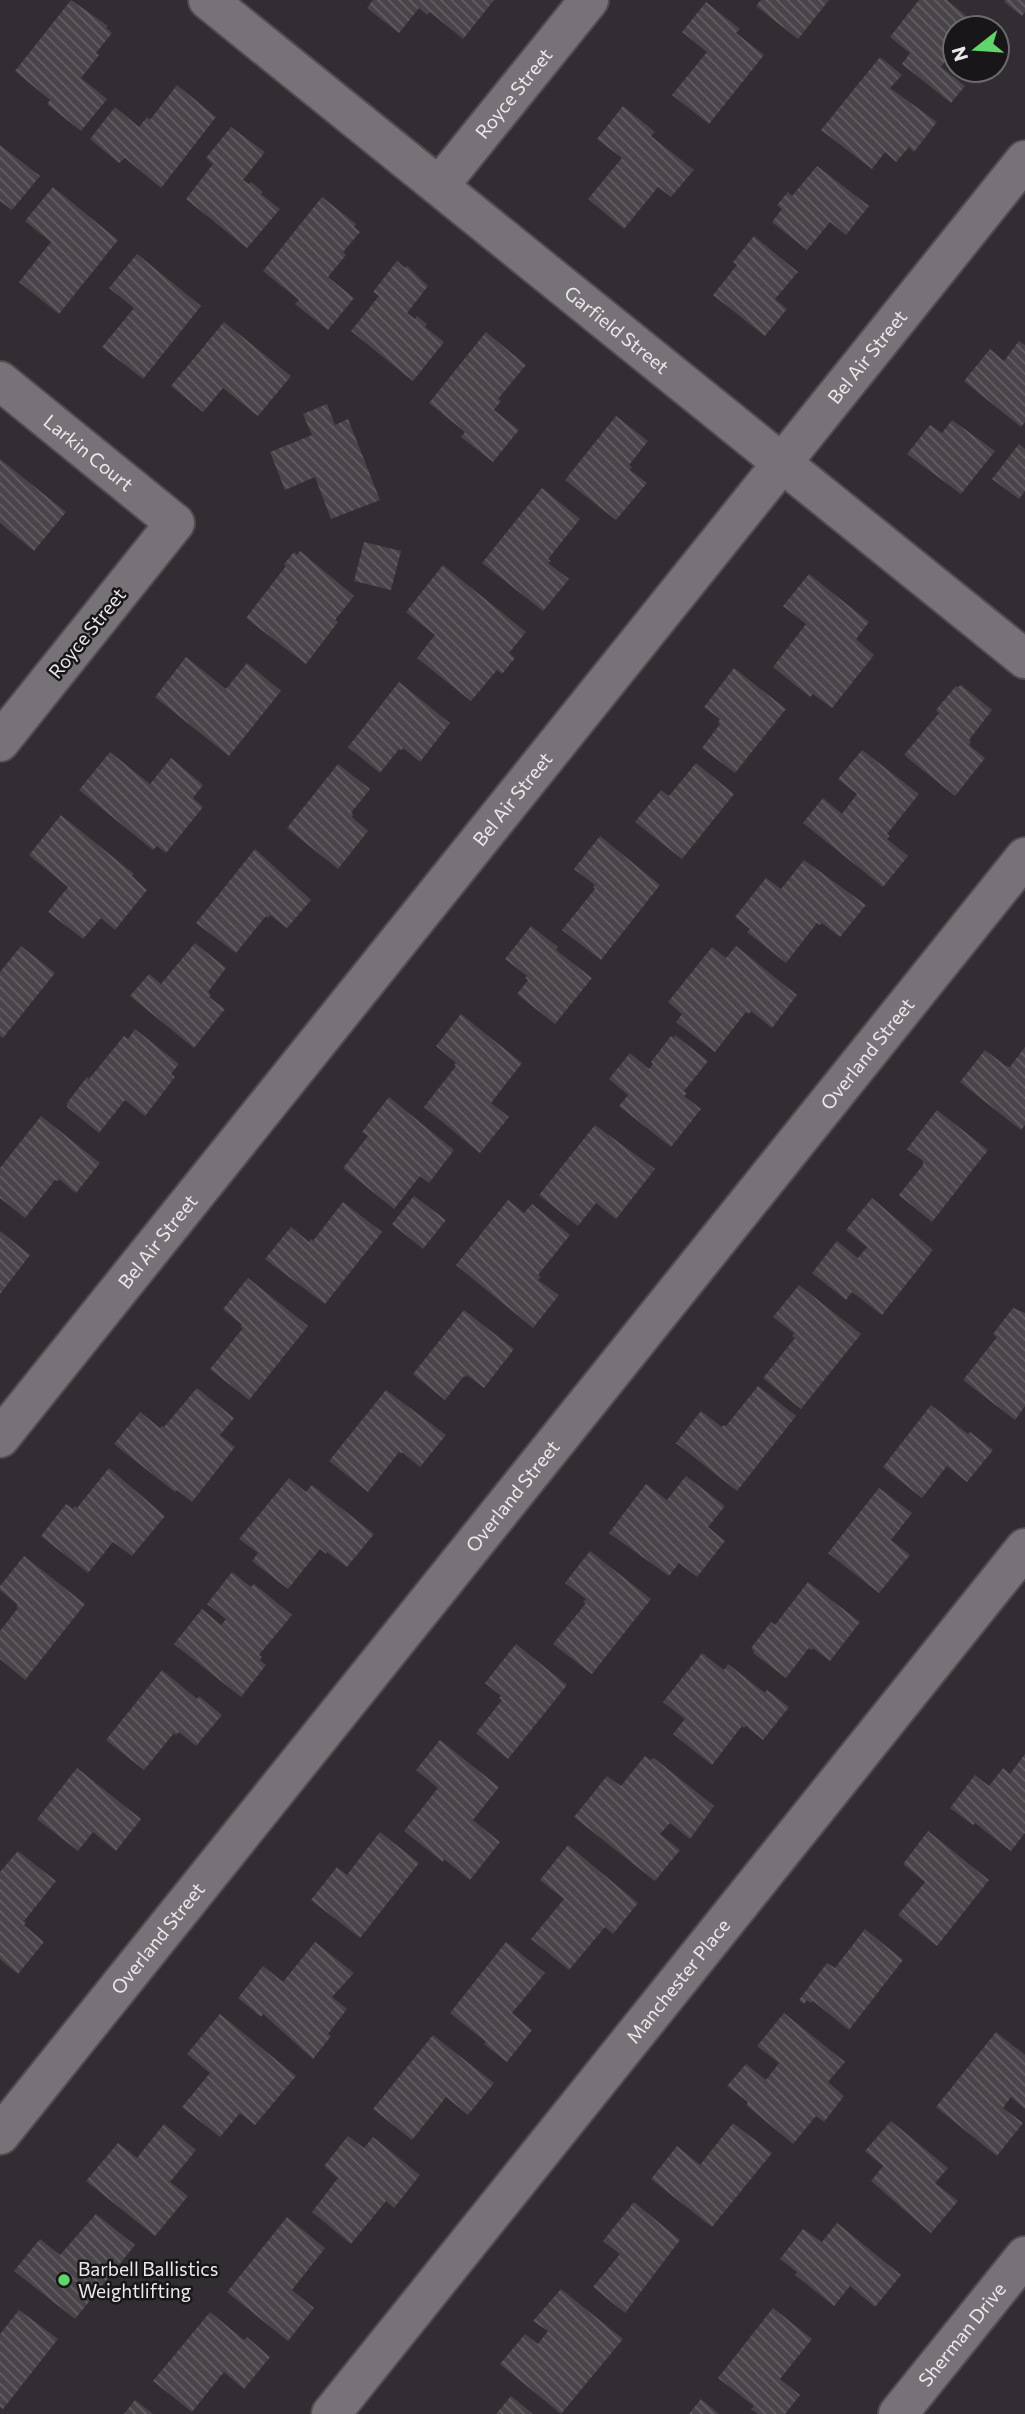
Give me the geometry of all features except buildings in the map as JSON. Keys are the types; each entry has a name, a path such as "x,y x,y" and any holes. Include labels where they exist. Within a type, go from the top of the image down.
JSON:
{"street":[{"name":"Garfield Street","path":"208,0 783,461 1025,659"},
{"name":"Royce Street","path":"439,187 589,0"},
{"name":"Bel Air Street","path":"0,1438 1025,160"},
{"name":"Larkin Court","path":"0,382 175,523"},
{"name":"Royce Street","path":"0,742 175,523"},
{"name":"Overland Street","path":"0,2135 1025,857"},
{"name":"Manchester Place","path":"331,2414 1025,1548"},
{"name":"Sherman Drive","path":"898,2414 1025,2256"}],"place":[{"name":"Barbell Ballistics Weightlifting","path":"64,2280"}]}
